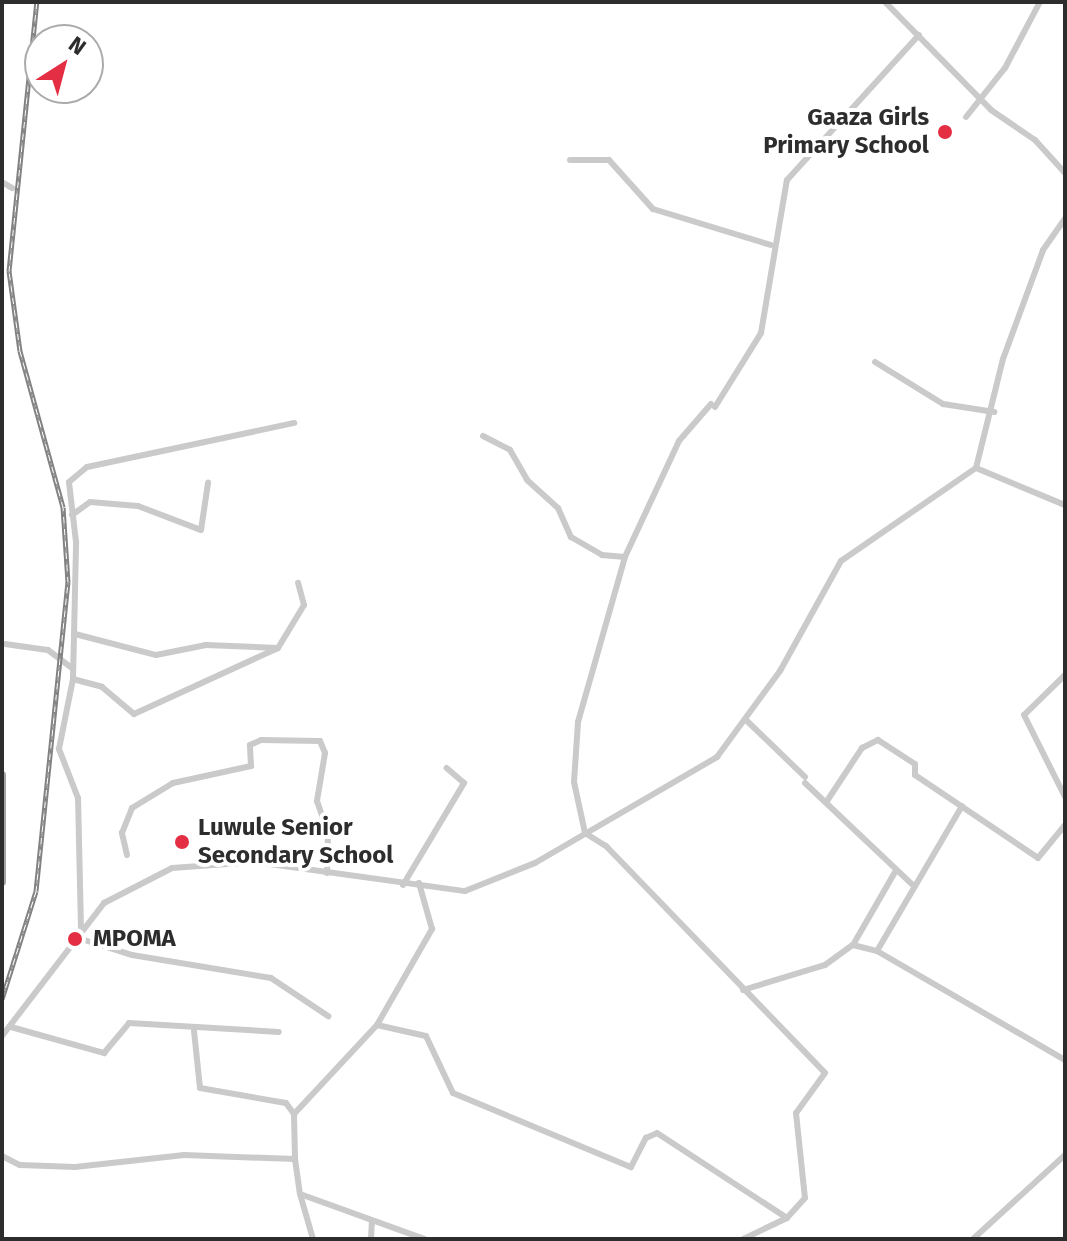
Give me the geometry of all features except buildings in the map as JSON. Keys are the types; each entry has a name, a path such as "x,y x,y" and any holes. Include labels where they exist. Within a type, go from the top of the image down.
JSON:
{"main road":[{"path":"2,775 2,882"}],"street":[{"path":"885,2 983,101 1065,173"},
{"path":"966,117 983,101 1040,2"},
{"path":"743,1239 787,1218 805,1198 796,1113 825,1073 606,846 585,833 574,782 578,722 625,557 679,441 713,406 761,333 771,245 787,180 919,35"},
{"path":"570,160 609,160 653,209 771,245"},
{"path":"2,182 12,188"},
{"path":"2,1036 104,903 172,868 255,862 403,885 419,883 465,891 487,886 717,757 746,720 841,561 976,468 994,412 1003,359 1043,250 1065,218"},
{"path":"875,362 943,404 994,412"},
{"path":"81,930 78,798 59,749 73,679 75,634 69,482 87,467 294,423"},
{"path":"483,436 510,450 527,480 558,508 571,537 602,555 625,557"},
{"path":"976,468 1065,505"},
{"path":"72,515 90,502 138,506 201,530 208,483"},
{"path":"73,679 102,687 134,714 278,648 304,605 298,583"},
{"path":"75,634 156,655 206,645 278,648"},
{"path":"5,644 48,650 73,669"},
{"path":"1065,675 1024,715 1065,797"},
{"path":"746,720 895,872 914,886"},
{"path":"127,855 122,833 132,808 173,783 251,766 250,745 261,740 320,741 325,753 317,801 328,833 327,873"},
{"path":"827,801 862,748 878,740 962,806 1038,858 1065,825"},
{"path":"403,885 464,783 447,768"},
{"path":"877,951 962,806"},
{"path":"743,990 825,965 853,945 895,872"},
{"path":"294,1114 377,1025 432,929 419,883"},
{"path":"75,937 132,955 271,978 328,1016"},
{"path":"853,945 877,951 1065,1060"},
{"path":"11,1027 104,1053 129,1023 279,1032"},
{"path":"377,1025 426,1036 453,1093 465,1099 631,1167 646,1138 657,1133 787,1218"},
{"path":"194,1029 200,1088 286,1103 294,1114 300,1194 313,1239"},
{"path":"2,1156 20,1165 75,1167 184,1155 295,1159"},
{"path":"973,1239 1065,1155"},
{"path":"300,1194 424,1239"},
{"path":"371,1239 372,1222"}],"railway":[{"path":"2,999 36,891 68,582 63,507 20,351 9,271 37,2"}],"place":[{"name":"Gaaza Girls Primary School","path":"945,132"},
{"name":"Luwule Senior Secondary School","path":"182,842"},
{"name":"MPOMA","path":"75,939"}]}
